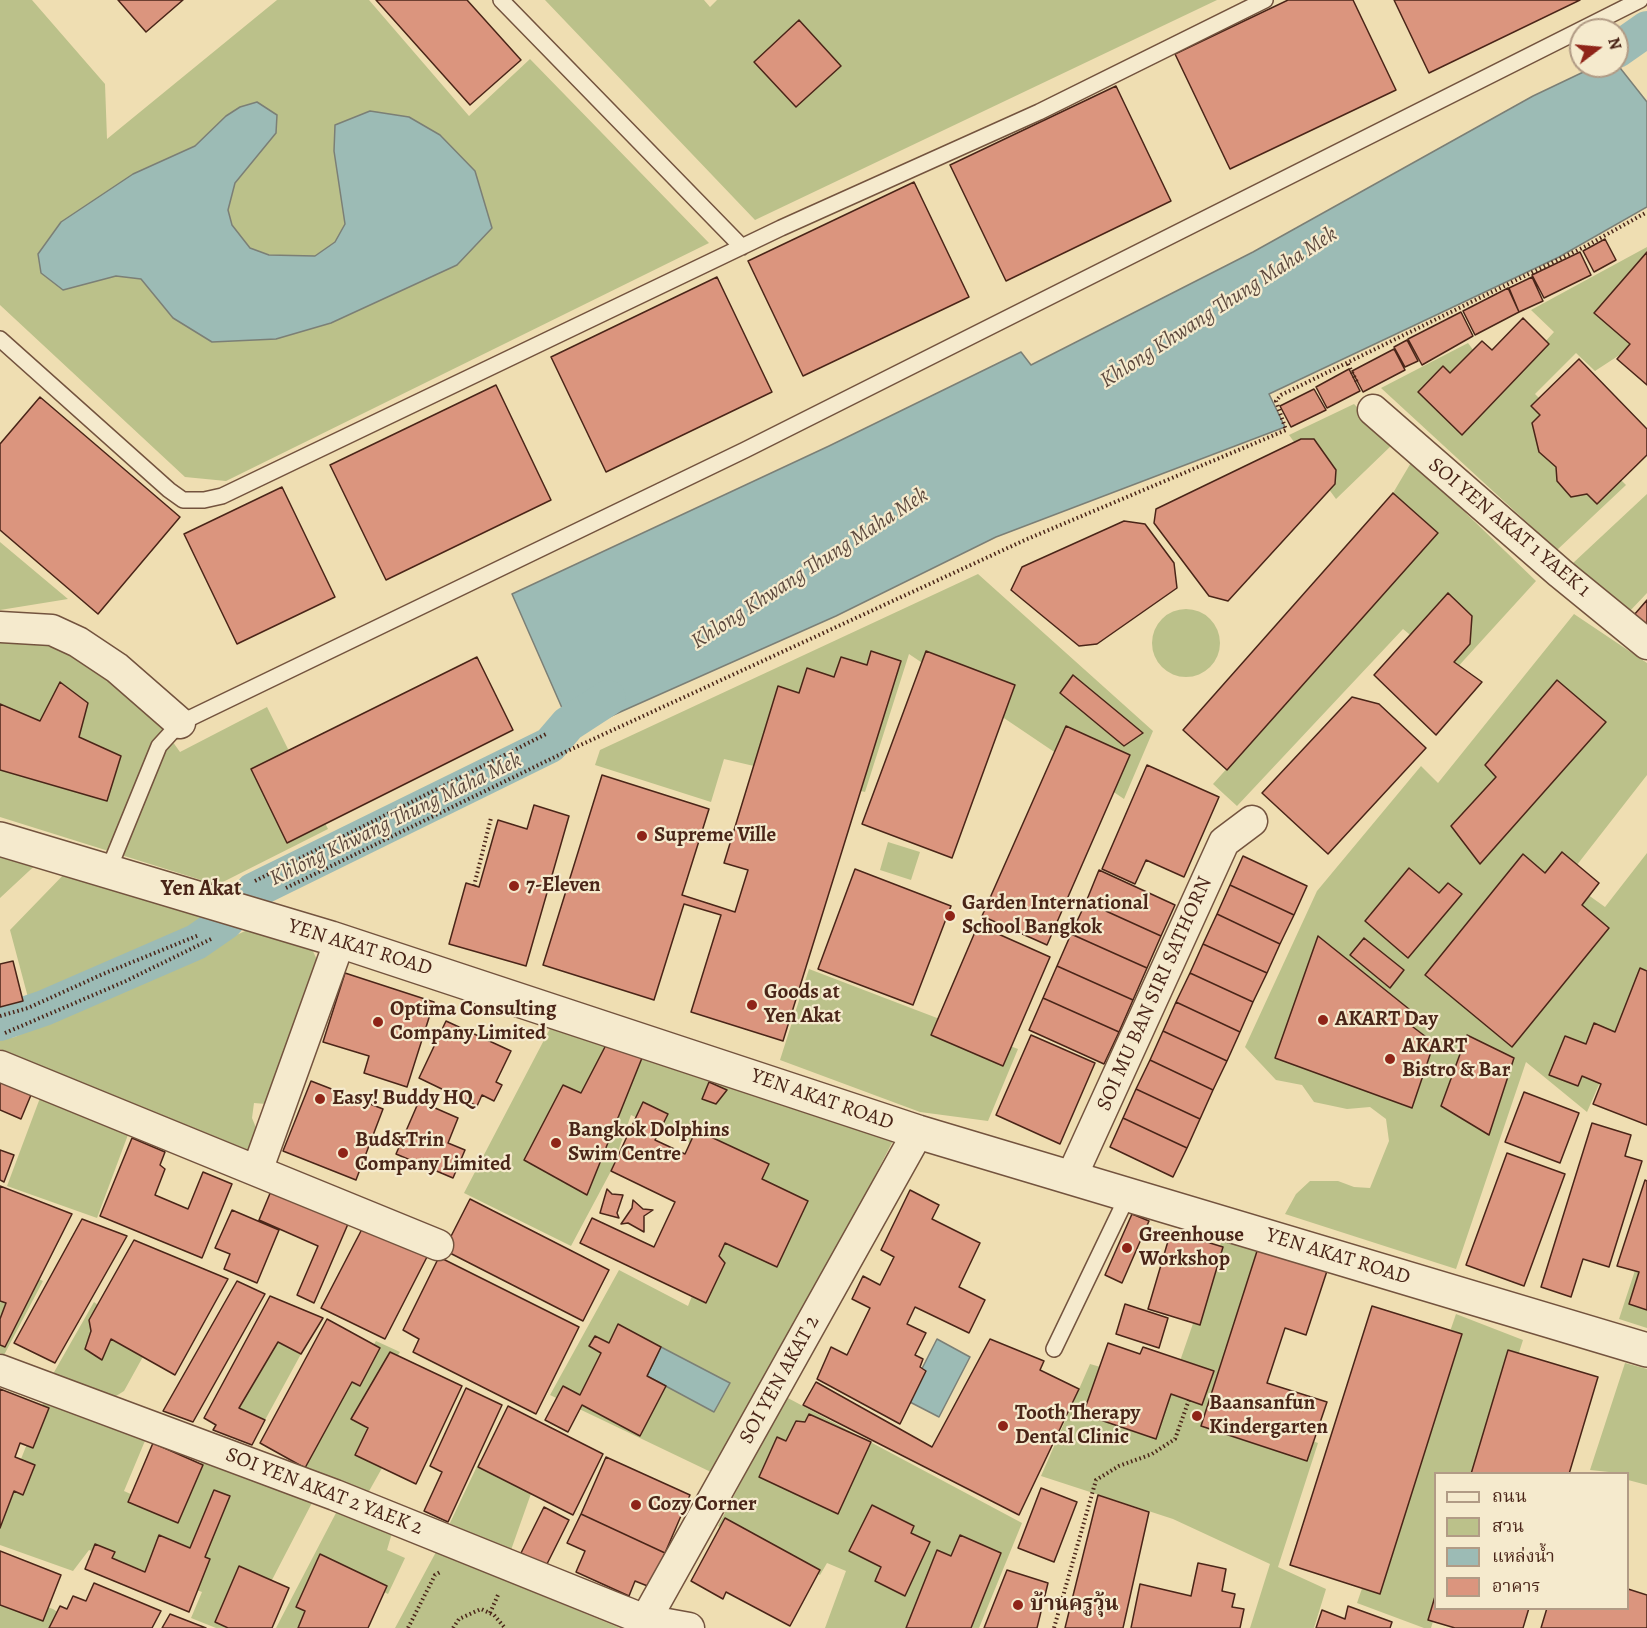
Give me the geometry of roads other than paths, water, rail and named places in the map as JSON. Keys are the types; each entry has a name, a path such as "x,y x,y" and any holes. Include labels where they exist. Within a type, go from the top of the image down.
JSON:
{"street":[{"name":"SOI YEN AKAT 1 YAEK 1","path":"1373,410 1560,573 1647,644"},
{"path":"0,627 52,630 78,642 117,668 180,723"},
{"name":"SOI MU BAN SIRI SATHORN","path":"1071,1178 1224,842 1252,821"},
{"name":"YEN AKAT ROAD","path":"0,839 340,940 918,1132 1647,1350"},
{"path":"257,1171 340,940"},
{"path":"0,1066 438,1245"},
{"name":"SOI YEN AKAT 2","path":"643,1624 918,1132"},
{"name":"SOI YEN AKAT 2 YAEK 2","path":"0,1370 335,1495 643,1624 689,1628"}],"lane":[{"path":"501,0 742,247"},
{"path":"0,339 183,500 204,500 222,496 742,247 1039,112 1266,0"},
{"path":"108,871 159,746 180,723 745,450 1641,0"},
{"path":"1054,1349 1128,1195"}],"water":[{"path":"1571,78 1628,78 1647,102 1647,207 1559,257 1269,394 1285,427 996,537 836,616 573,733 512,594 829,446 1021,352 1031,365 1253,252 1533,96"},
{"path":"257,102 277,115 276,133 235,183 228,210 232,225 250,248 269,255 315,256 335,242 345,224 334,151 335,125 370,111 409,117 440,135 475,171 492,228 457,265 331,323 276,339 212,342 173,318 141,279 116,276 63,290 41,273 38,254 61,222 133,174 195,146 226,116 240,107"},
{"path":"937,1339 970,1357 939,1417 906,1400"},
{"path":"661,1347 730,1383 714,1412 647,1376"}],"waterway":[{"name":"Khlong Khwang Thung Maha Mek","path":"1629,42 1647,29"},
{"name":"Khlong Khwang Thung Maha Mek","path":"0,1023 44,1008 196,942 225,922 253,891 550,745 568,724 608,698"}],"place":[{"name":"Supreme Ville","path":"642,836"},
{"name":"7-Eleven","path":"514,886"},
{"name":"Garden International School Bangkok","path":"950,916"},
{"name":"Goods at Yen Akat","path":"752,1005"},
{"name":"AKART Day","path":"1323,1020"},
{"name":"Optima Consulting Company Limited","path":"378,1022"},
{"name":"AKART Bistro & Bar","path":"1390,1059"},
{"name":"Easy! Buddy HQ","path":"320,1099"},
{"name":"Bangkok Dolphins Swim Centre","path":"556,1143"},
{"name":"Bud&Trin Company Limited","path":"343,1153"},
{"name":"Greenhouse Workshop","path":"1127,1248"},
{"name":"Baansanfun Kindergarten","path":"1197,1416"},
{"name":"Tooth Therapy Dental Clinic","path":"1003,1426"},
{"name":"Cozy Corner","path":"636,1505"},
{"name":"บ้านครูวุ้น","path":"1018,1605"}],"district":[{"name":"Yen Akat","path":"201,890"}]}
